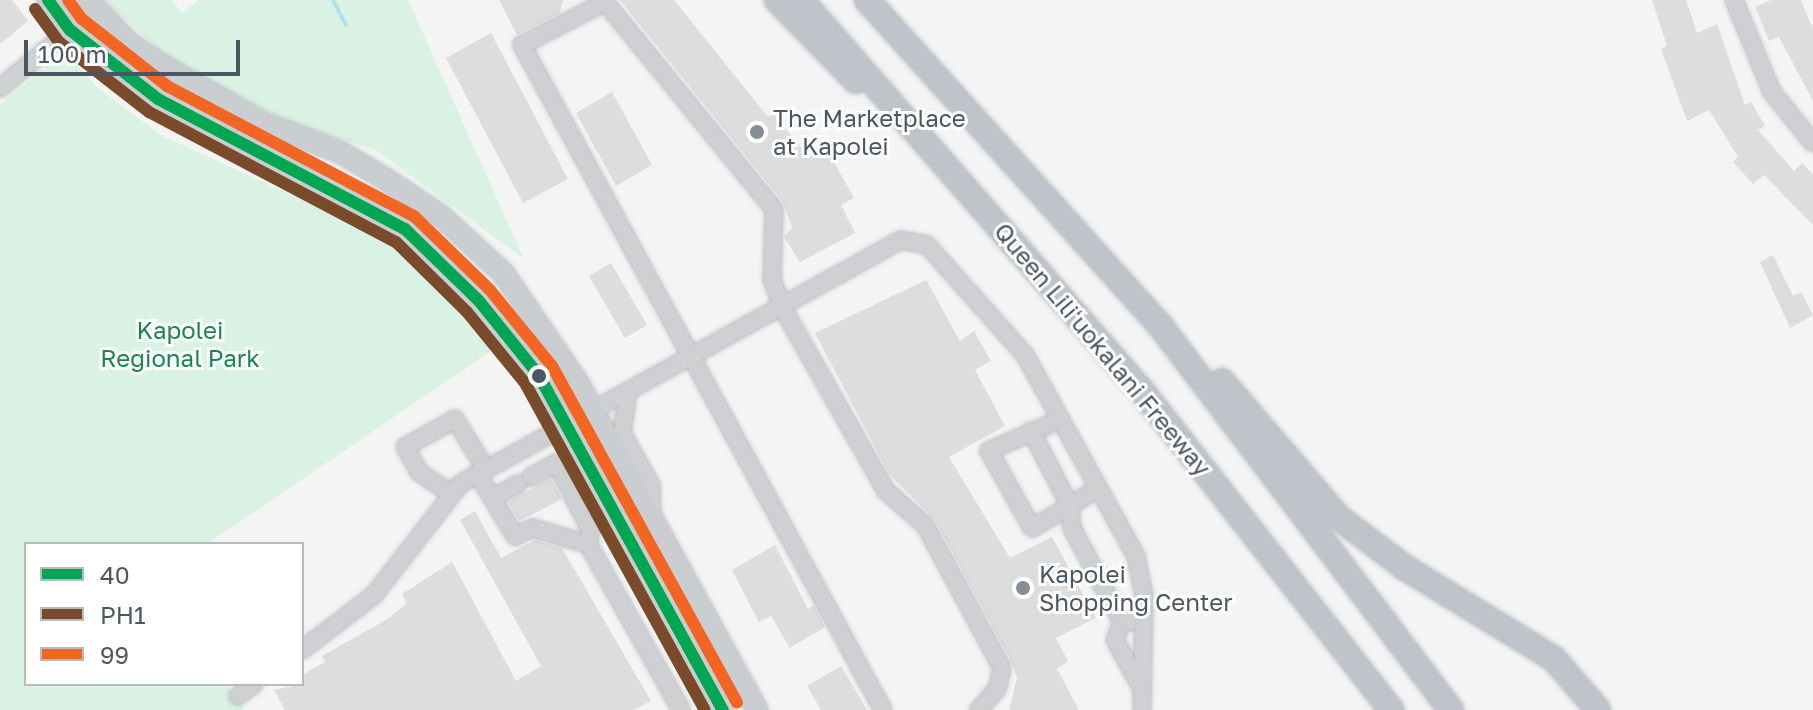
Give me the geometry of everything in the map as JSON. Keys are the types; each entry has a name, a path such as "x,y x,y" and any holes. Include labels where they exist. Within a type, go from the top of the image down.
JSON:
{"highway":[{"path":"777,0 944,164"},
{"name":"Queen Liliʻuokalani Freeway","path":"801,0 1142,391 1391,710"},
{"path":"870,3 1159,324 1451,710"},
{"path":"1159,324 1223,382 1338,517 1404,567 1554,659 1598,710"}],"main road":[{"path":"48,0 70,30 158,99 405,229 452,273 518,345 723,710"},
{"path":"92,4 129,43 168,69 264,123 340,152 441,216 503,273 560,352 757,710"}],"street":[{"path":"1734,0 1772,92 1813,143"},
{"path":"883,710 522,45 605,2 774,209 772,279 782,307 886,491 925,525 1002,668 997,689 979,710"},
{"path":"0,88 70,30 92,4"},
{"path":"304,648 374,595 450,493 481,471 901,240 927,245 1025,355 1136,556 1144,620 1142,710"},
{"path":"628,391 622,433 651,485 652,520"},
{"path":"450,493 419,472 405,447 455,419 515,536 532,528 588,544"},
{"path":"1059,420 989,451 1032,528 1098,488"},
{"path":"1031,431 1070,506 1072,528 1122,622 1115,640 1143,691"},
{"path":"493,498 556,463 591,531 588,544 675,708"},
{"path":"1122,622 1144,620"},
{"path":"238,696 251,686"}],"green space":[{"path":"104,0 171,0 182,13 199,0 408,0 524,259 376,150 302,127 221,89 165,55"},
{"name":"Kapolei Regional Park","path":"64,52 98,88 161,135 385,238 450,291 497,347 210,542 24,542 24,686 228,686 245,710 0,710 0,105"}],"building":[{"path":"0,0 12,0 28,21 0,44"},
{"path":"499,0 563,0 560,13 517,35"},
{"name":"The Marketplace at Kapolei","path":"620,0 674,0 768,117 773,113 809,157 826,148 854,198 841,205 855,233 800,262 784,237 792,228 783,202"},
{"path":"1652,0 1686,0 1697,33 1717,24 1745,105 1751,102 1765,126 1758,130 1794,171 1802,163 1813,174 1813,225 1764,175 1753,184 1733,162 1738,157 1709,110 1687,121 1661,49 1667,46"},
{"path":"1771,0 1801,0 1813,29 1813,101 1779,37 1769,41 1755,7"},
{"path":"491,33 568,179 523,203 446,58"},
{"path":"612,92 652,165 616,186 576,113"},
{"path":"1773,255 1793,296 1801,292 1813,315 1790,328 1760,262"},
{"path":"611,263 647,325 625,338 589,276"},
{"path":"926,280 960,341 974,331 991,361 975,370 1005,426 949,457 1010,558 1052,537 1096,618 1056,638 1068,661 1057,669 1079,710 1009,710 1017,678 1012,663 935,520 889,474 815,333"},
{"path":"551,478 562,499 519,521 508,502"},
{"path":"475,511 501,558 535,540 562,548 651,701 634,710 285,710 274,690 304,686 304,674 325,662 322,656 389,618 407,603 402,594 452,562 516,681 541,666 460,520"},
{"path":"775,545 808,609 814,605 825,627 790,648 771,616 759,622 732,570"},
{"path":"841,666 867,710 821,710 807,686"}],"waterway":[{"path":"333,0 346,25"}],"transit line":[{"name":"40","path":"48,0 70,30 158,99 405,229 479,301 538,374 723,710"},
{"name":"99","path":"68,0 82,19 167,86 414,216 490,290 552,366 737,702"},
{"name":"PH1","path":"35,9 59,42 149,112 396,242 467,312 525,383 705,710"}],"place":[{"name":"The Marketplace at Kapolei","path":"757,132"},
{"name":"Kapolei Shopping Center","path":"1023,588"}]}
